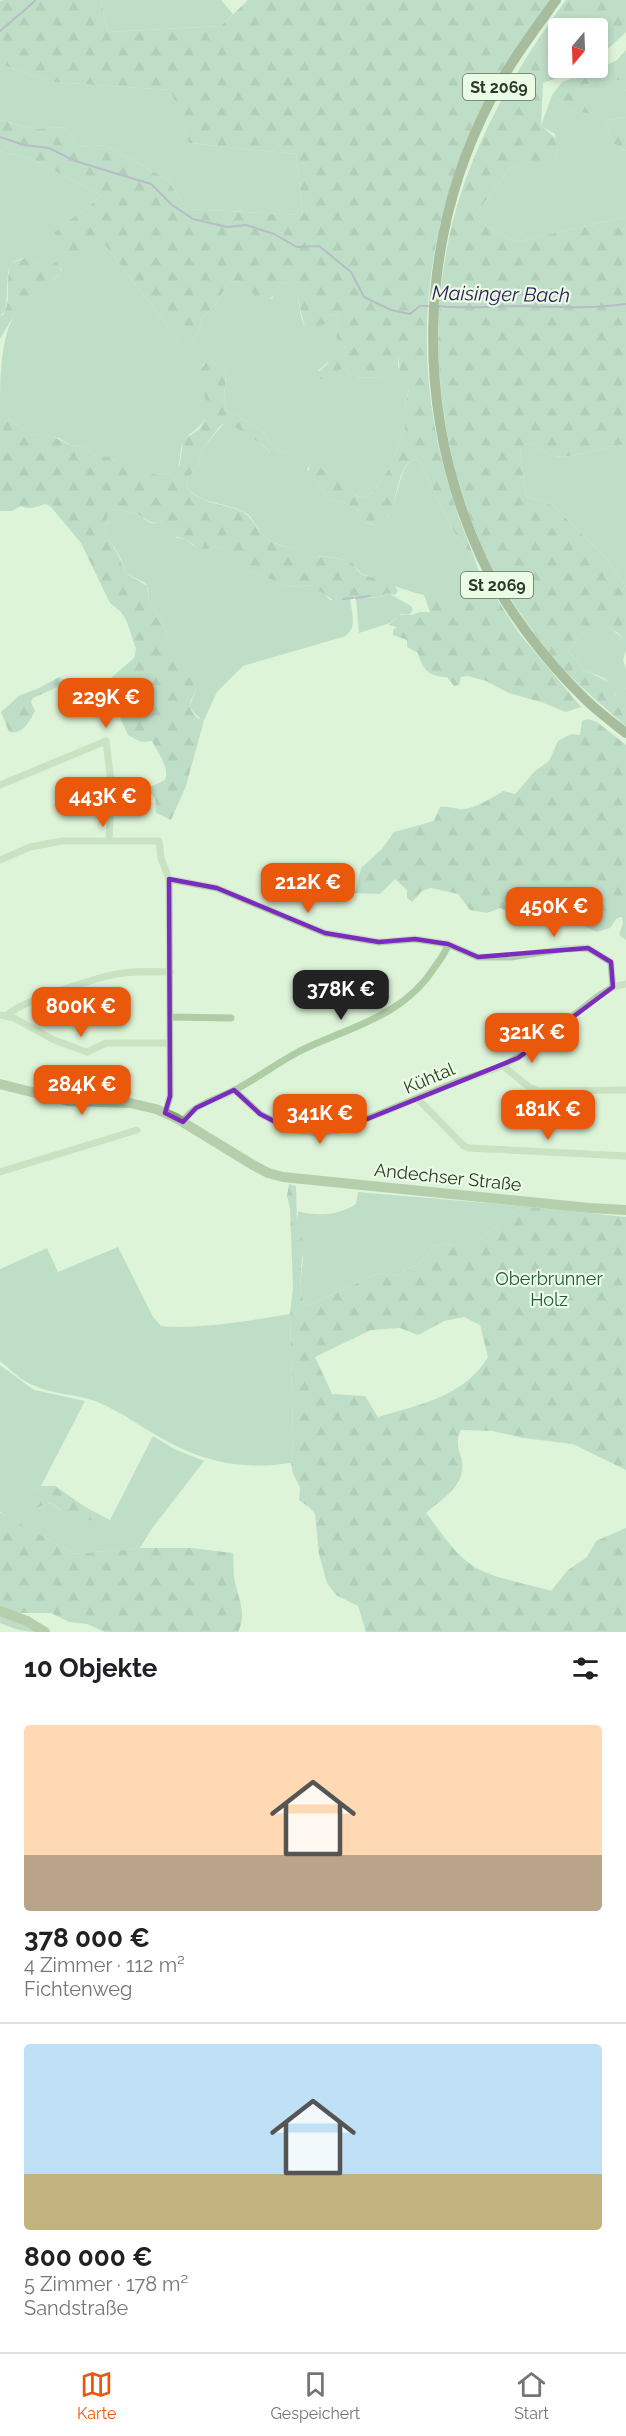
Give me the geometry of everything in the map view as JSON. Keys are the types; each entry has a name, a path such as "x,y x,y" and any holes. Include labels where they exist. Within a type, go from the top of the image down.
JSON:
{"main road":[{"name":"St 2069","path":"556,0 492,98 457,182 443,237 435,288 432,352 435,399 462,510 483,561 508,604 544,653 584,699 626,733"}],"street":[{"path":"0,785 106,741 112,790 110,840"},
{"path":"0,860 30,847 62,841 159,841 161,858 169,879 170,1096 165,1113"},
{"path":"169,879 216,888 325,933 379,942 415,939 448,944 478,957 511,957 563,949 588,948 611,963 613,987"},
{"path":"183,1122 186,1116 196,1108 234,1090 300,1051 364,1025 389,1010 423,986 448,944"},
{"path":"170,972 122,973 93,980 15,1007 3,1016 54,1040 87,1052 106,1043 170,1043"},
{"name":"Kühtal","path":"234,1090 243,1100 271,1121 302,1133 340,1130 459,1081 503,1066 530,1050 582,1008 613,987 626,984"},
{"path":"170,1017 231,1018"},
{"path":"503,1066 524,1084 539,1091 626,1090"},
{"name":"Andechser Straße","path":"0,1084 68,1101 130,1103 165,1113 253,1165 268,1173 284,1177 626,1210"},
{"path":"418,1099 464,1146 469,1148 626,1156"},
{"path":"0,1172 137,1130"},
{"path":"0,1611 27,1621 45,1632"}],"highlighted area":[{"path":"169,879 217,888 325,933 379,942 415,939 448,944 478,957 588,948 611,962 613,987 518,1058 340,1130 289,1129 260,1114 234,1090 196,1108 183,1122 165,1113 170,1096"}],"green space":[{"path":"101,0 221,0 233,14 221,26 108,32"},
{"path":"101,0 108,32 221,26 248,0 551,0 497,79 472,127 449,191 437,239 430,285 427,331 428,377 434,422 457,513 475,559 459,540 419,460 413,459 405,468 392,509 386,522 380,526 367,523 354,506 325,495 317,481 308,472 310,465 319,466 338,477 352,493 362,498 377,487 390,467 405,430 405,409 409,388 401,380 398,355 387,377 351,378 347,369 342,368 331,379 321,379 317,374 331,360 347,355 347,349 336,338 339,316 332,314 322,327 316,331 308,331 294,290 282,282 274,296 266,301 257,298 242,281 229,282 215,305 203,317 195,338 189,343 179,341 105,245 68,258 54,232 102,196 30,158 0,151 0,120 33,129 64,127 78,147 105,145 167,179 187,209 303,215 296,154 189,143 171,90 51,82 0,64 0,1"},
{"path":"566,0 626,0 626,32 608,49 608,18 553,18"},
{"path":"548,26 548,78 556,78 543,83 541,125 556,139 557,161 510,168 473,218 516,242 626,217 626,445 562,457 548,454 529,443 520,450 526,496 554,506 606,558 626,587 626,642 618,633 597,621 568,651 584,670 609,682 615,695 626,688 626,726 560,666 510,599 484,551 467,508 444,417 439,370 439,324 442,277 450,232 463,187 483,137 507,89"},
{"path":"626,50 626,91 620,80 579,85 591,114 570,110 552,95 562,82 572,78 608,78 608,64 616,61"},
{"path":"0,64 51,82 172,90 189,143 296,154 303,215 187,209 167,179 105,145 78,147 64,127 33,129 0,120"},
{"path":"620,80 626,91 626,117 605,121 612,143 626,151 626,217 516,242 473,218 510,168 557,160 555,134 541,126 552,95 570,110 590,113 579,85"},
{"path":"626,117 626,151 612,143 605,121"},
{"path":"0,151 30,158 102,196 54,232 105,245 179,341 195,338 203,317 215,305 229,282 242,281 272,299 282,282 293,289 304,325 317,331 332,314 339,316 336,338 347,349 347,355 327,363 318,371 338,372 342,368 347,369 351,378 387,377 398,354 398,366 409,388 405,409 405,430 390,467 377,487 362,498 355,495 325,470 310,465 307,469 325,495 354,506 367,523 377,525 385,521 390,512 407,466 413,459 419,460 459,540 475,559 478,569 461,596 440,598 412,592 363,574 345,560 314,557 272,542 264,536 246,513 200,498 186,487 187,479 198,466 203,448 225,422 229,422 263,445 276,458 287,453 272,446 263,431 227,410 224,402 226,373 212,361 203,364 203,383 207,402 204,421 184,441 177,468 159,475 130,471 121,467 114,459 96,456 83,447 70,445 59,438 29,434 0,412 2,358 11,320 22,305 62,271 55,264 39,264 22,258 12,263 8,272 6,310 0,316"},
{"path":"28,257 38,264 48,261 57,263 62,273 17,310 0,339 0,316 4,314 8,301 8,275 12,263"},
{"path":"212,361 226,373 224,402 227,410 263,431 272,446 287,453 290,458 286,462 276,458 263,445 227,422 221,425 203,448 198,466 187,479 186,487 205,500 241,511 252,520 263,536 278,545 303,551 314,557 343,559 351,562 360,573 391,583 398,591 395,595 387,593 378,598 334,601 311,585 290,587 250,571 225,549 213,546 207,549 198,548 185,539 170,535 164,521 155,523 131,512 115,509 108,511 104,536 117,553 125,573 147,586 149,601 161,619 168,640 185,659 191,670 196,691 190,702 190,709 197,718 204,720 186,786 171,820 156,813 155,798 148,791 150,787 165,780 166,770 162,760 152,741 141,742 128,735 120,718 135,700 126,689 113,682 112,677 134,658 136,649 127,622 121,612 110,603 81,543 51,507 46,504 31,508 21,506 12,511 0,511 0,412 29,434 54,437 70,445 83,447 96,456 111,457 125,469 159,475 171,472 180,464 183,441 199,429 204,422 206,400 201,370 205,363"},
{"path":"529,443 548,454 562,457 626,445 626,587 606,558 554,506 526,496 520,450"},
{"path":"115,509 134,513 150,523 164,521 177,538 185,539 194,546 207,549 213,546 225,549 250,571 290,587 311,585 319,589 330,600 350,599 353,621 351,630 343,637 243,666 217,692 202,720 190,709 196,691 190,668 168,640 161,619 149,601 148,588 145,583 125,573 118,553 104,536 108,511"},
{"path":"478,569 518,632 581,707 566,712 509,693 486,681 468,676 461,677 459,685 454,686 447,677 435,676 427,671 418,653 407,647 407,640 393,635 393,630 397,627 389,625 399,615 430,612 424,595 458,597"},
{"path":"388,593 411,606 413,610 409,615 401,614 390,623 359,633 356,598 378,598"},
{"path":"597,621 606,625 626,641 623,660 626,669 626,688 617,695 613,693 606,679 584,670 568,651 591,623"},
{"path":"59,677 68,681 73,691 68,693 64,686 60,686 33,698 31,702 35,711 28,723 18,732 9,732 1,712 20,695"},
{"path":"588,719 597,722 626,745 626,940 619,935 623,923 622,917 617,918 610,928 597,932 580,920 569,923 552,917 540,922 525,923 515,920 508,911 500,908 487,913 470,910 458,894 431,888 422,891 412,902 407,898 407,890 395,879 380,894 355,893 361,868 382,849 394,832 434,821 440,807 470,808 503,791 515,794 535,771 549,761 558,741 571,734 580,735 582,721"},
{"name":"Oberbrunner Holz","path":"289,1184 296,1186 297,1223 303,1241 300,1288 305,1307 379,1273 395,1276 420,1263 435,1246 445,1244 467,1246 482,1238 521,1206 626,1217 626,1470 573,1444 523,1438 493,1431 461,1430 458,1441 462,1460 460,1478 448,1495 426,1513 453,1548 479,1570 551,1591 568,1570 587,1557 596,1541 626,1528 626,1632 366,1632 358,1606 336,1595 327,1583 319,1554 315,1514 299,1500 300,1487 293,1474 291,1463 293,1437 290,1314 293,1287 290,1208 287,1196","holes":["464,1317 480,1325 488,1357 467,1381 440,1397 378,1417 365,1396 332,1394 315,1357 371,1330 400,1328 418,1335 444,1321"]},
{"path":"358,1192 521,1206 482,1238 467,1247 445,1244 435,1246 420,1263 395,1276 379,1273 305,1307 300,1288 303,1259 297,1223 298,1211 320,1214 343,1211 356,1204"},
{"path":"118,1247 153,1317 161,1326 208,1326 290,1314 293,1437 291,1463 241,1465 194,1454 100,1403 34,1386 18,1377 0,1361 0,1269 47,1248 58,1272"},
{"path":"0,1365 34,1390 85,1401 41,1486 30,1493 39,1508 50,1503 71,1517 110,1520 153,1436 174,1449 204,1461 151,1530 140,1548 74,1554 0,1512"},
{"path":"41,1486 55,1486 87,1508 110,1520 76,1519 66,1515 50,1503 35,1509 32,1506 30,1493"},
{"path":"0,1513 74,1554 140,1548 192,1548 233,1553 234,1577 242,1611 238,1632 105,1632 87,1624 69,1622 51,1613 17,1613 0,1608"},
{"path":"0,1614 40,1632 19,1630 0,1623"}],"waterway":[{"path":"0,31 35,1"},
{"name":"Maisinger Bach","path":"0,137 24,145 49,148 75,161 151,184 172,205 193,219 227,227 246,225 274,234 297,247 319,246 351,272 364,297 391,310 410,314 420,306 432,306"},
{"name":"Maisinger Bach","path":"437,306 599,307 626,304"},
{"path":"356,598 370,596"},
{"path":"343,599 353,598"}]}
